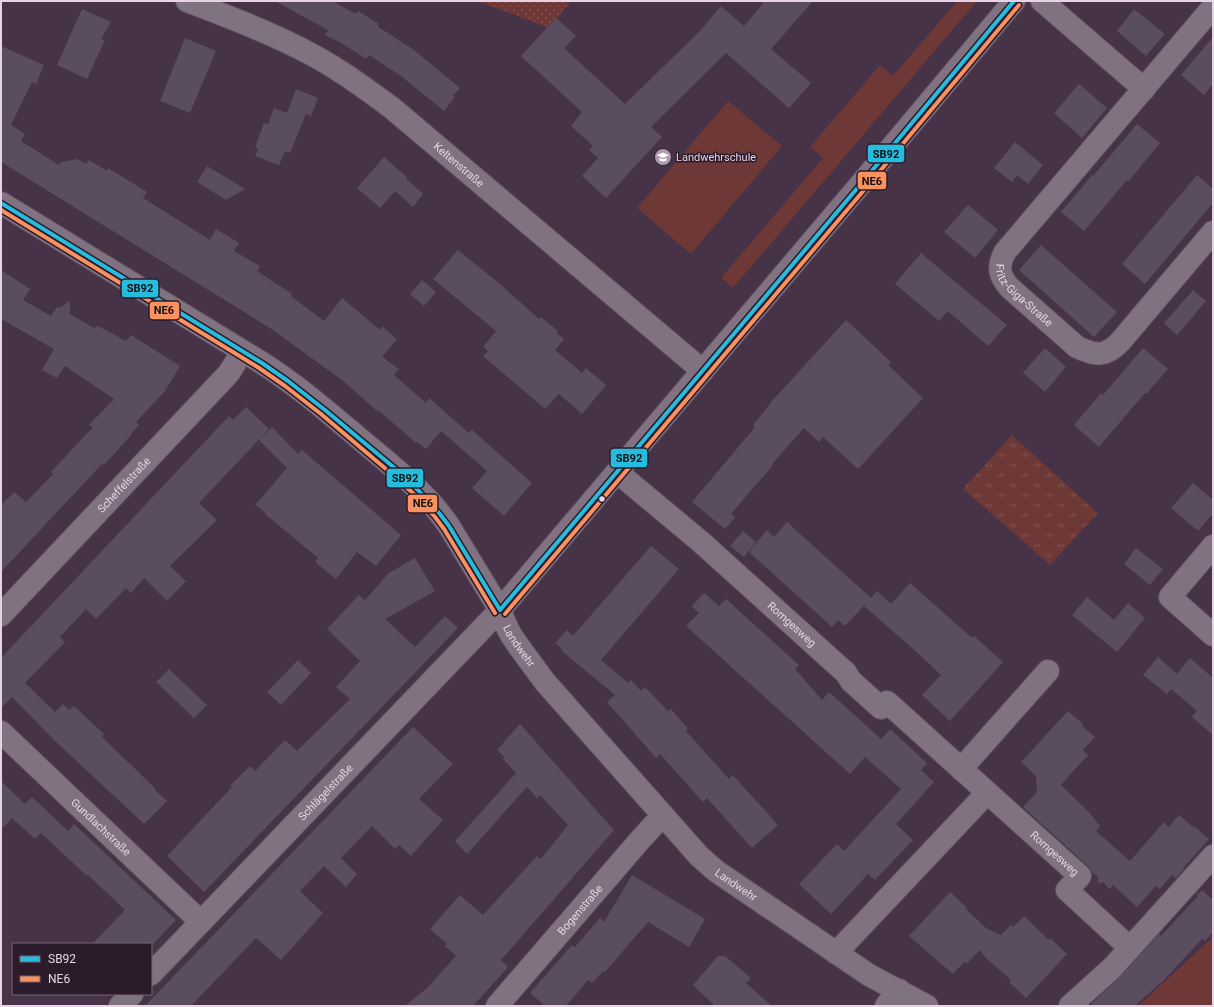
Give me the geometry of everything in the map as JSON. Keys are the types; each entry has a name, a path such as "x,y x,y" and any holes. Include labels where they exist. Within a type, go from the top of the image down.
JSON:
{"street":[{"name":"Keltenstraße","path":"187,1 227,16 298,47 347,76 392,108 703,371"},
{"name":"Schlägelstraße","path":"152,973 500,610 1014,1"},
{"path":"1042,1 1144,89"},
{"name":"Fritz-Giga-Straße","path":"1213,7 1005,252 1000,263 1000,274 1004,282 1010,288 1077,347 1090,353 1101,354 1112,350 1120,342 1213,232"},
{"name":"Landwehr","path":"1,203 282,376 301,390 394,468 428,499 440,513 500,610 511,635 545,682 699,856 716,871 869,974 892,998 927,1006"},
{"name":"Scheffelstraße","path":"1,615 229,373 242,352"},
{"name":"Romgesweg","path":"617,472 701,542 846,673 851,681 881,708 887,702 1080,876 1067,890 1130,948"},
{"path":"1213,546 1170,597 1213,635"},
{"path":"961,769 1048,671"},
{"name":"Gundlachstraße","path":"1,732 201,922"},
{"path":"836,953 987,793"},
{"name":"Bogenstraße","path":"497,1006 663,815"},
{"path":"1070,1006 1112,968 1213,856"},
{"path":"120,1006 131,995"}],"green space":[{"path":"477,1 571,1 550,28"},
{"path":"957,1 977,1 733,288 721,278 823,158 810,147 880,65 893,76"},
{"path":"728,101 782,146 691,254 637,208"},
{"path":"1012,435 1098,513 1050,565 963,489"},
{"path":"1213,937 1213,1006 1138,1006"}],"building":[{"path":"275,1 332,1 356,14 358,11 379,24 377,26 414,50 460,88 444,111 401,76 369,55 366,59 343,44 325,35 328,30"},
{"path":"765,1 813,1 771,49 811,83 789,108 726,53 651,127 662,137 606,198 582,176 598,158 589,150 593,146 571,126 582,112 521,56 556,18 576,36 564,48 625,104 700,31 721,6 744,26"},
{"path":"82,9 111,22 101,39 105,40 87,79 57,65"},
{"path":"1134,9 1165,34 1146,56 1117,31"},
{"path":"1213,37 1213,84 1204,95 1181,75"},
{"path":"185,38 216,51 190,113 160,101"},
{"path":"1,46 44,65 36,84 32,82 11,125 25,134 21,141 59,165 61,162 77,159 86,164 89,160 107,171 108,168 147,192 143,198 210,240 216,229 239,243 234,251 260,266 257,271 292,294 291,296 324,321 342,298 380,330 382,326 397,339 382,357 399,369 394,375 426,403 429,398 469,433 472,430 532,483 504,516 472,488 487,471 441,431 426,449 417,442 416,443 342,380 270,328 1,162"},
{"path":"1079,84 1107,108 1082,138 1054,113"},
{"path":"296,89 318,98 311,116 306,114 290,153 285,151 279,165 255,156 258,149 255,147 264,123 268,124 274,108 287,113"},
{"path":"1137,124 1160,143 1129,181 1127,180 1084,231 1061,212"},
{"path":"1015,142 1043,165 1028,184 1017,175 1012,182 994,168"},
{"path":"384,157 407,177 406,178 423,194 413,207 395,191 380,208 357,188"},
{"path":"207,166 245,189 226,200 197,182"},
{"path":"1197,175 1213,189 1213,203 1145,284 1122,264"},
{"path":"968,205 998,230 975,258 944,232"},
{"path":"1041,245 1117,312 1094,337 1019,270"},
{"path":"458,250 500,284 539,319 541,317 558,331 556,333 564,339 555,350 582,373 586,368 606,385 582,414 559,394 545,409 483,356 488,351 483,347 496,331 433,279"},
{"path":"921,253 1007,325 988,346 948,311 939,321 895,284"},
{"path":"1,270 30,289 23,300 51,316 57,307 60,308 70,301 70,314 94,328 98,326 126,341 131,335 180,366 165,391 136,422 139,425 132,434 1,572 1,505 14,492 26,502 53,474 51,472 93,427 89,425 114,399 65,366 57,378 42,370 54,349 1,319"},
{"path":"422,280 436,292 424,306 410,294"},
{"path":"1193,290 1206,301 1177,335 1164,323"},
{"path":"846,320 891,362 888,365 923,398 858,469 823,437 819,442 804,428 731,514 735,517 725,529 692,502 755,427 753,425 773,400"},
{"path":"1045,348 1066,367 1045,392 1023,373"},
{"path":"1143,348 1168,369 1146,394 1145,393 1099,447 1074,425 1101,393 1103,395"},
{"path":"246,407 269,429 199,503 217,520 170,566 186,581 167,601 144,578 131,593 126,588 96,619 86,609 60,637 65,642 25,683 55,712 63,704 69,710 74,706 104,734 102,737 167,801 144,824 55,741 12,697 1,708 1,658 229,416 233,420"},
{"path":"272,427 298,454 302,450 401,535 376,566 357,552 336,579 315,562 318,558 255,505 287,468 259,440"},
{"path":"1193,483 1213,500 1213,513 1198,531 1171,508"},
{"path":"787,522 871,598 845,626 838,620 832,627 749,552 767,530 774,537"},
{"path":"743,531 756,542 744,557 730,546"},
{"path":"651,546 679,569 601,660 628,683 631,680 641,691 645,687 668,711 671,709 688,729 686,731 729,779 733,775 778,825 752,848 707,798 703,802 660,754 656,758 607,702 615,695 561,650 562,649 555,643 567,630 573,636"},
{"path":"1136,548 1163,569 1150,585 1124,564"},
{"path":"415,558 435,591 385,619 415,647 445,616 458,628 204,892 167,856 249,767 255,771 285,740 297,751 350,699 336,687 360,661 327,629 359,595 365,600 389,573"},
{"path":"910,583 972,638 974,636 1003,662 950,721 922,695 941,675 864,606 877,591 891,604"},
{"path":"704,593 719,606 726,599 799,665 795,669 822,700 829,692 881,739 890,729 927,763 921,770 934,782 896,824 913,840 875,880 868,874 831,914 799,884 837,844 844,851 901,789 865,757 850,774 686,626 699,613 692,606"},
{"path":"1087,597 1114,620 1128,603 1145,618 1117,652 1072,615"},
{"path":"1158,657 1177,674 1190,658 1213,678 1213,735 1192,717 1197,711 1171,689 1167,694 1143,675"},
{"path":"298,660 311,673 281,705 267,692"},
{"path":"169,669 207,705 194,718 156,682"},
{"path":"1068,711 1095,737 1083,750 1088,755 1061,785 1089,812 1100,826 1096,831 1130,861 1164,822 1169,827 1179,815 1209,839 1176,878 1172,875 1160,889 1156,886 1137,907 1113,885 1110,889 1103,882 1098,883 1098,877 1089,867 1023,807 1037,792 1036,776 1021,762"},
{"path":"520,724 614,830 501,960 508,967 473,1006 405,1006 427,988 456,956 445,946 447,944 430,929 460,895 483,915 537,856 541,859 568,825 540,795 537,798 527,787 467,854 455,841 516,773 497,750"},
{"path":"413,727 453,764 419,799 443,820 411,856 399,845 395,849 372,826 341,858 357,874 346,887 324,866 300,891 323,913 281,960 256,938 191,1006 145,1006"},
{"path":"1,781 25,804 32,797 68,831 74,824 176,920 153,944 93,943 125,910 41,833 35,839 12,818 1,830"},
{"path":"632,875 705,919 689,947 648,922 605,972 603,971 592,983 588,980 566,1006 545,1006 530,993 572,945 575,947 600,918 604,922"},
{"path":"1202,890 1213,900 1213,932 1205,941 1202,939 1160,984 1135,1006 1089,1006 1121,976 1159,934 1161,936 1198,896 1196,894 1197,892 1199,894"},
{"path":"950,892 987,929 1001,935 1011,925 1013,927 1024,916 1049,940 1050,938 1067,954 1026,998 1009,982 1011,980 986,958 980,950 966,964 964,962 953,974 909,936"},
{"path":"718,956 725,956 751,978 746,983 772,1006 715,1006 693,985"}],"transit line":[{"name":"SB92","path":"500,610 1014,1"},
{"name":"NE6","path":"505,614 1019,5"},
{"name":"SB92","path":"1,203 262,363 325,410 397,470 440,514 449,526 500,610"},
{"name":"NE6","path":"1,210 259,368 321,414 393,475 415,495 435,517 444,529 495,613"}],"place":[{"name":"Landwehrschule","path":"663,157"}]}
